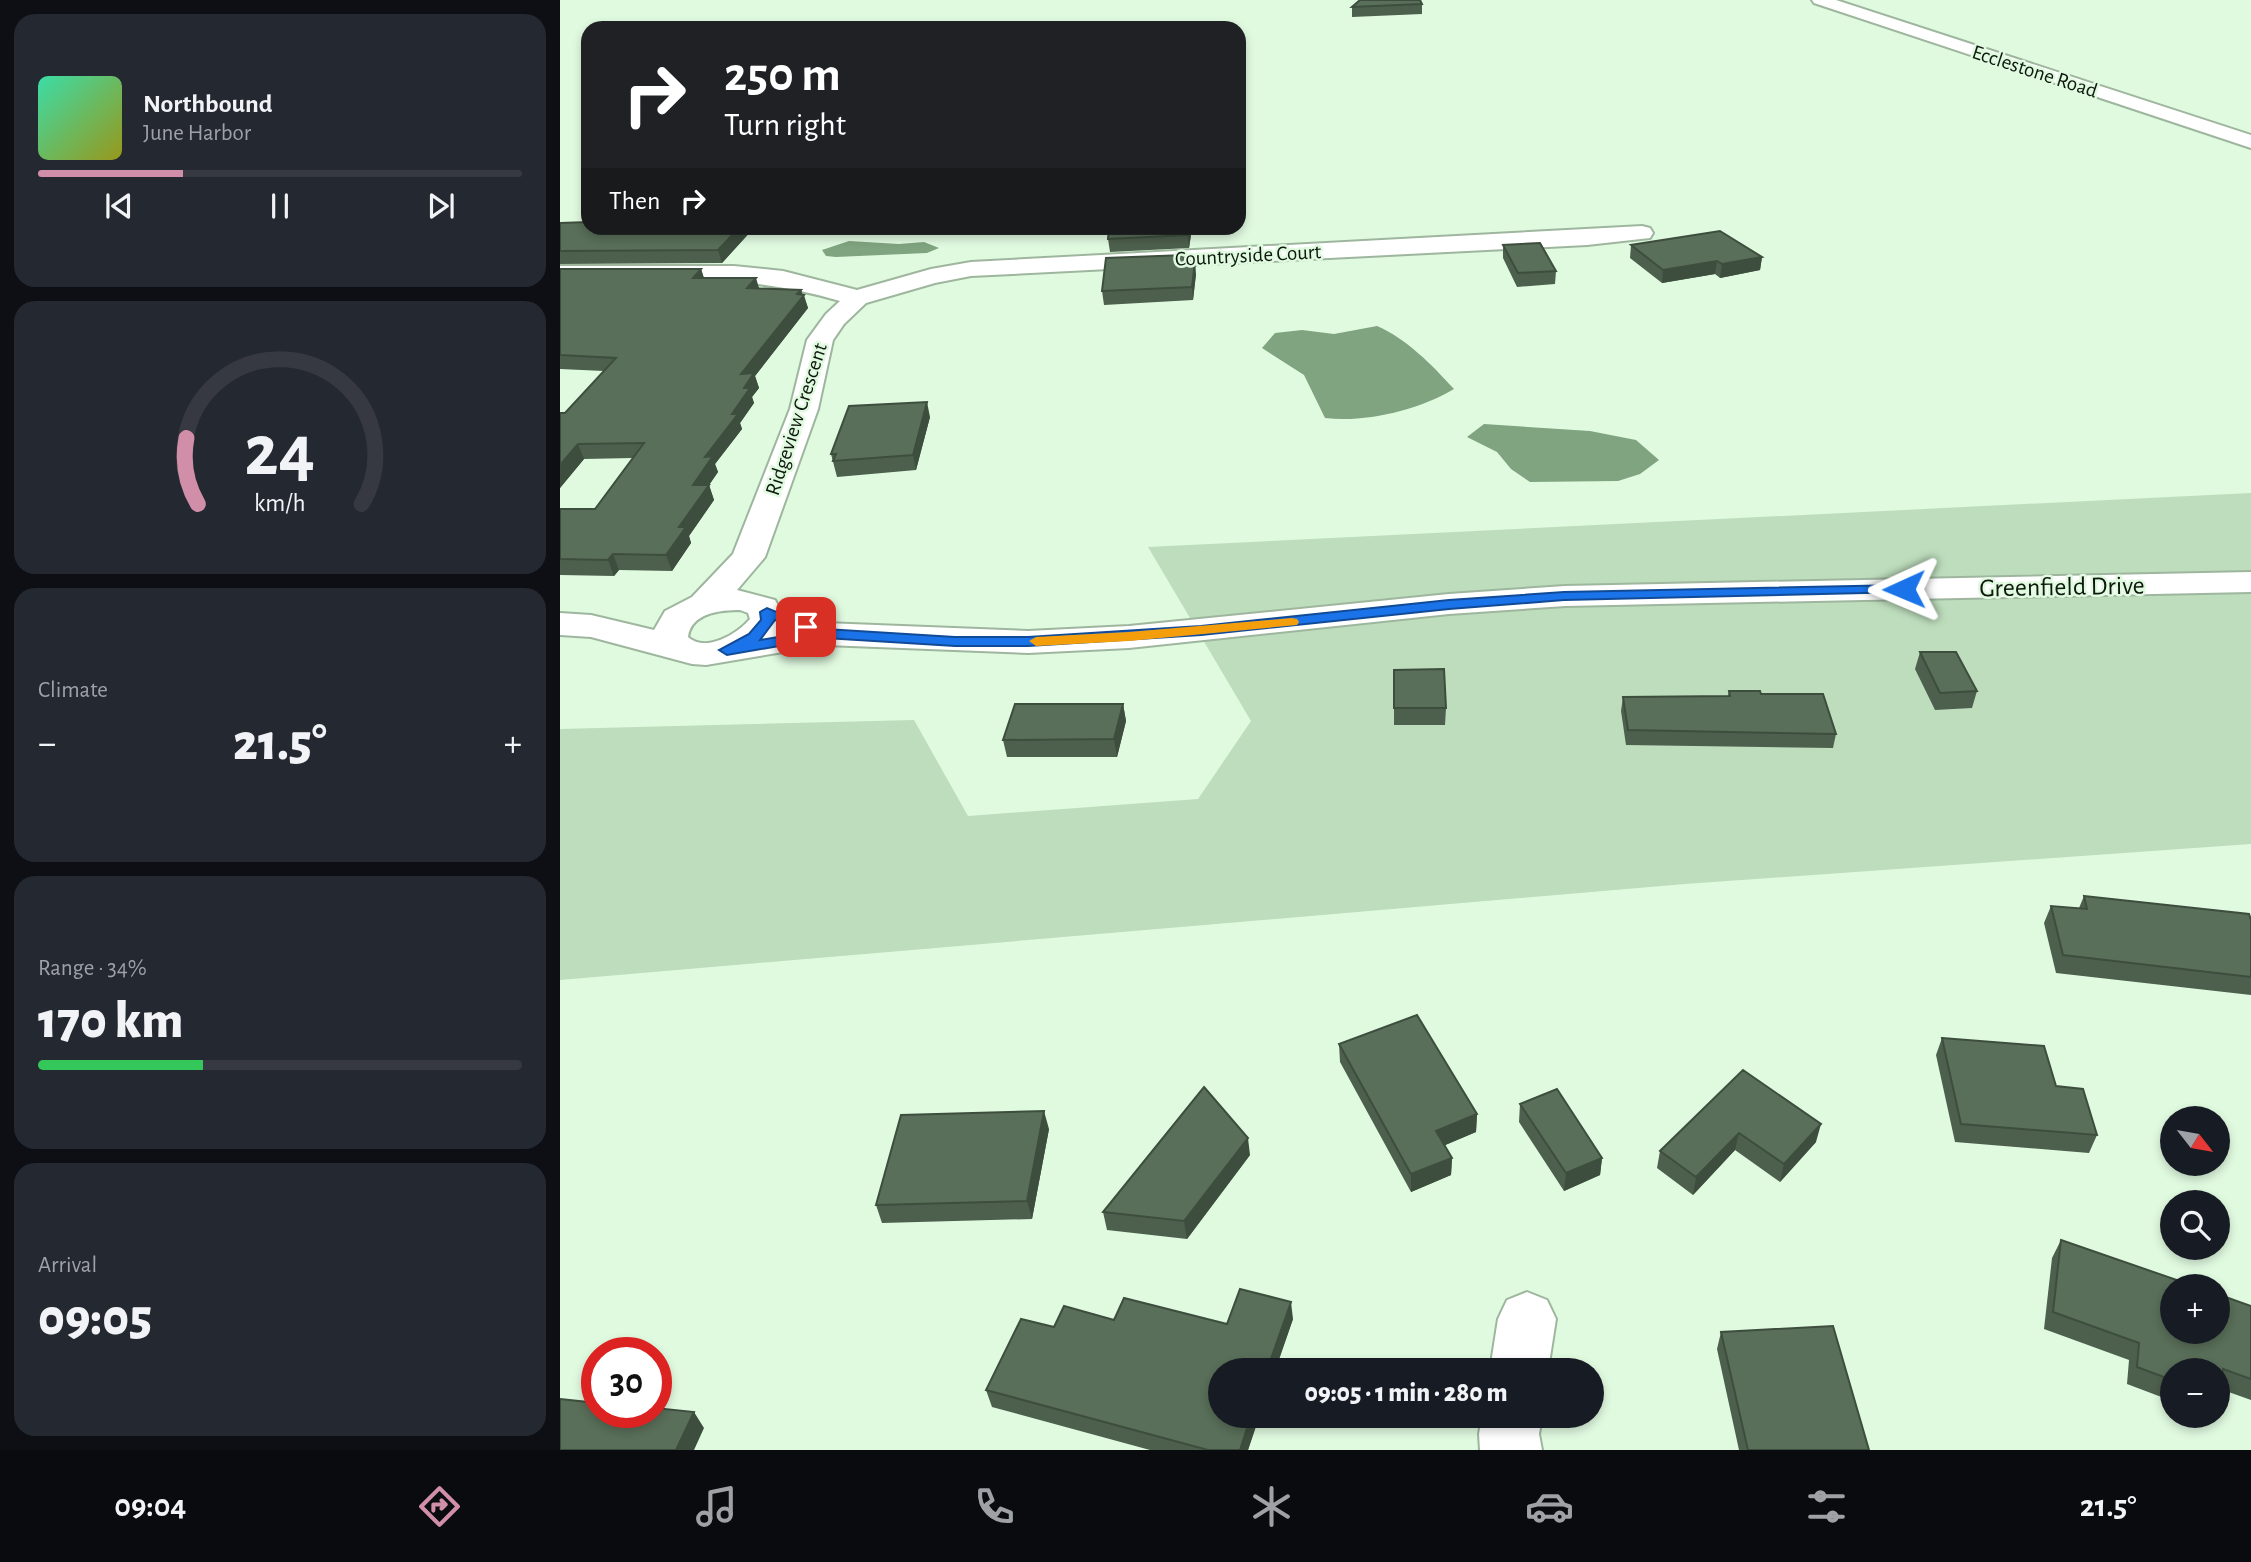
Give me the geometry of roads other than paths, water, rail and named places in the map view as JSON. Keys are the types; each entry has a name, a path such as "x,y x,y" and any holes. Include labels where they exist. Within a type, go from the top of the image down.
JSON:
{"street":[{"name":"Ecclestone Road","path":"1819,0 2251,142"},
{"name":"Countryside Court","path":"858,298 931,276 971,269 1642,233"},
{"path":"560,273 690,271 760,275 798,281 858,298"},
{"name":"Ridgeview Crescent","path":"674,646 669,632 682,616 699,607 748,556 804,409 820,340 835,319 858,298"},
{"path":"727,650 755,638 768,620 748,556"},
{"name":"Greenfield Drive","path":"674,646 690,653 727,650 825,634 1028,642 1156,635 1449,604 1564,596 2251,582"},
{"name":"Greenfield Drive","path":"699,607 744,600 825,634"},
{"path":"575,625 699,607"},
{"path":"575,625 674,646"},
{"path":"1510,1428 1511,1450"}]}
